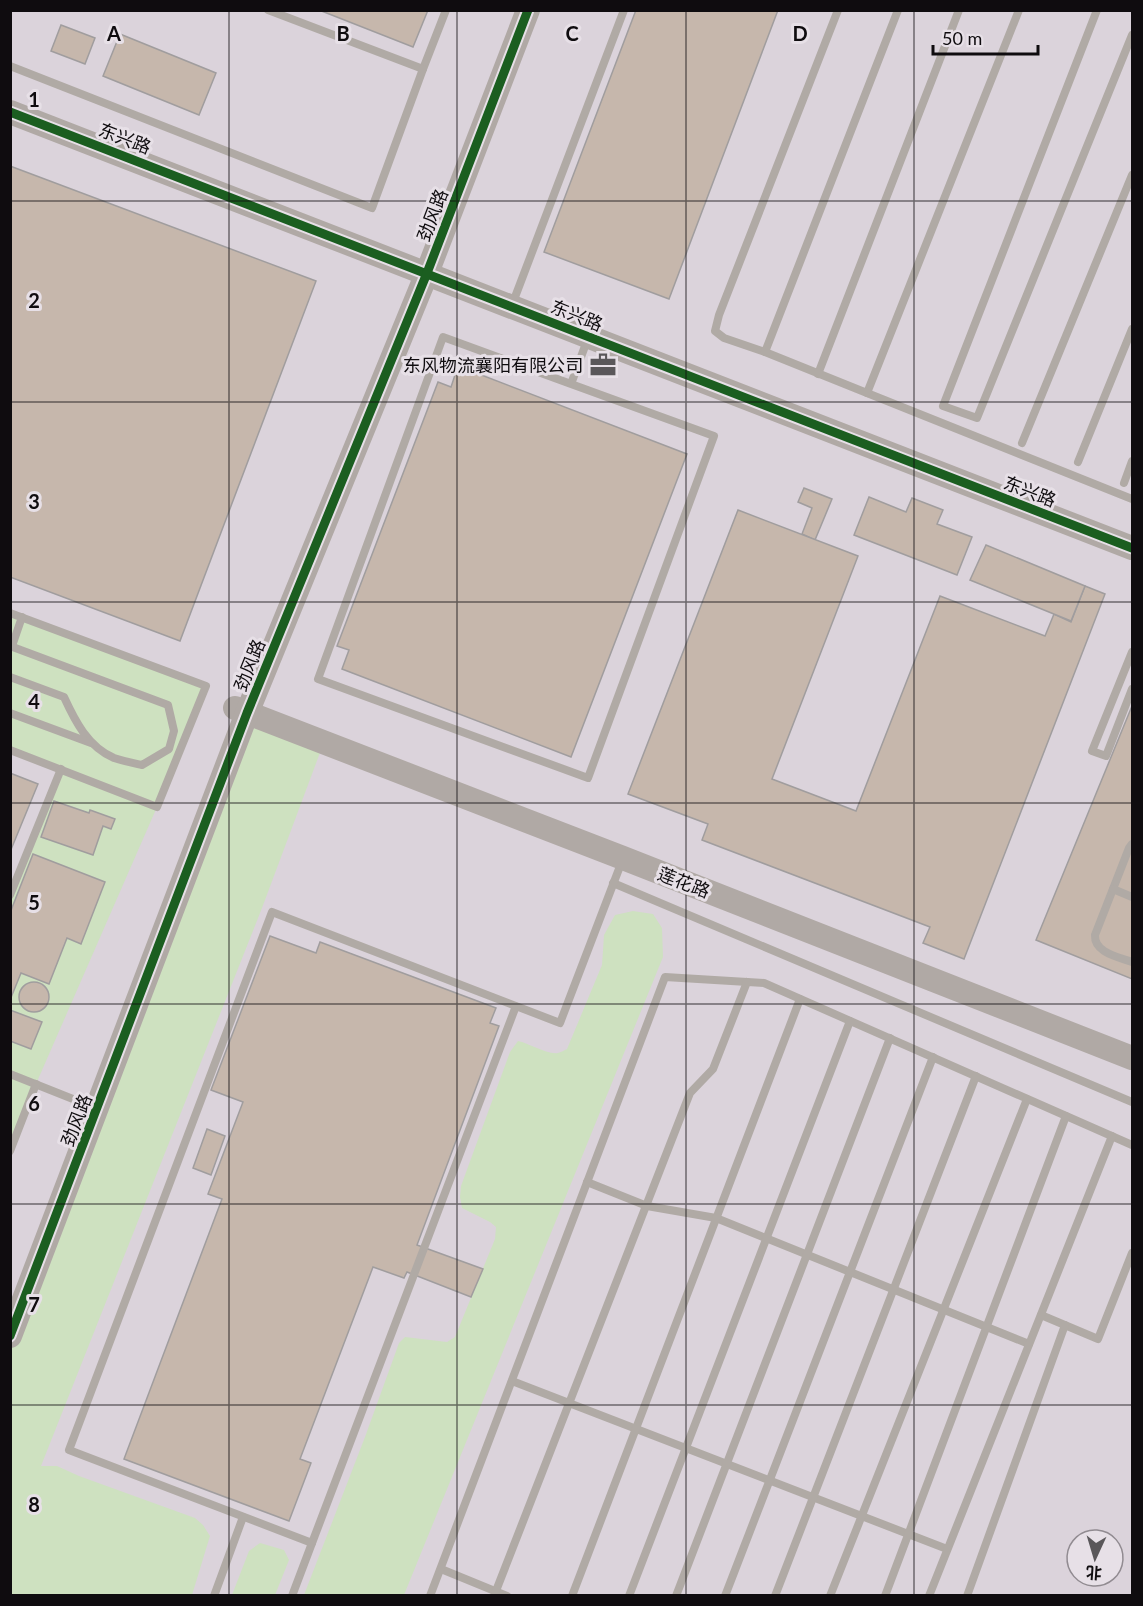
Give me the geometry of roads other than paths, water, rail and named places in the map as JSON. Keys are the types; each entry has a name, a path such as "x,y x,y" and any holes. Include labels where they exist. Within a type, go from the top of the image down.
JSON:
{"street":[{"name":"劲风路","path":"421,270 514,10"},
{"name":"劲风路","path":"10,1300 241,710 528,10"},
{"name":"东兴路","path":"10,112 1132,548"},
{"name":"劲风路","path":"10,1336 241,710"},
{"name":"莲花路","path":"241,710 1132,1058"}],"lane":[{"path":"268,10 423,69"},
{"path":"10,66 372,208 446,10"},
{"path":"512,307 624,10"},
{"path":"838,10 723,304 715,331 724,338 765,352 1132,500"},
{"path":"765,352 898,10"},
{"path":"819,374 959,10"},
{"path":"867,393 1019,10"},
{"path":"1097,10 943,406 977,418 1132,35"},
{"path":"1022,443 1132,176"},
{"path":"1078,462 1132,329"},
{"path":"443,337 572,384 714,436 588,777 318,679 443,337"},
{"path":"572,384 588,337"},
{"path":"1124,483 1132,461"},
{"path":"10,612 206,686 157,807 10,750"},
{"path":"10,677 64,697 76,724 92,743 113,758 142,765 169,749 174,731 168,705 11,646 22,617"},
{"path":"1132,652 1092,751 1106,756 1132,689"},
{"path":"10,713 92,743"},
{"path":"10,895 61,769"},
{"path":"1132,844 1094,942 1098,948 1132,962"},
{"path":"312,1543 69,1450 272,912 560,1023 623,858"},
{"path":"613,883 1132,1102"},
{"path":"1113,889 1132,897"},
{"path":"430,1596 665,976 764,983 1132,1145"},
{"path":"495,1593 690,1093 713,1069 747,982"},
{"path":"572,1596 800,999"},
{"path":"292,1596 516,1006"},
{"path":"629,1596 850,1021"},
{"path":"676,1596 890,1038"},
{"path":"725,1596 933,1057"},
{"path":"10,1074 88,1105"},
{"path":"775,1596 976,1076"},
{"path":"10,1150 36,1084"},
{"path":"830,1596 1027,1099"},
{"path":"885,1596 1066,1116"},
{"path":"929,1596 1112,1136"},
{"path":"587,1182 647,1206 716,1218 1029,1344"},
{"path":"1041,1315 1098,1339 1132,1253"},
{"path":"967,1596 1065,1325"},
{"path":"512,1381 947,1549"},
{"path":"214,1596 243,1517"},
{"path":"441,1569 507,1596"}],"place":[{"name":"东风物流襄阳有限公司","path":"603,365"}]}
